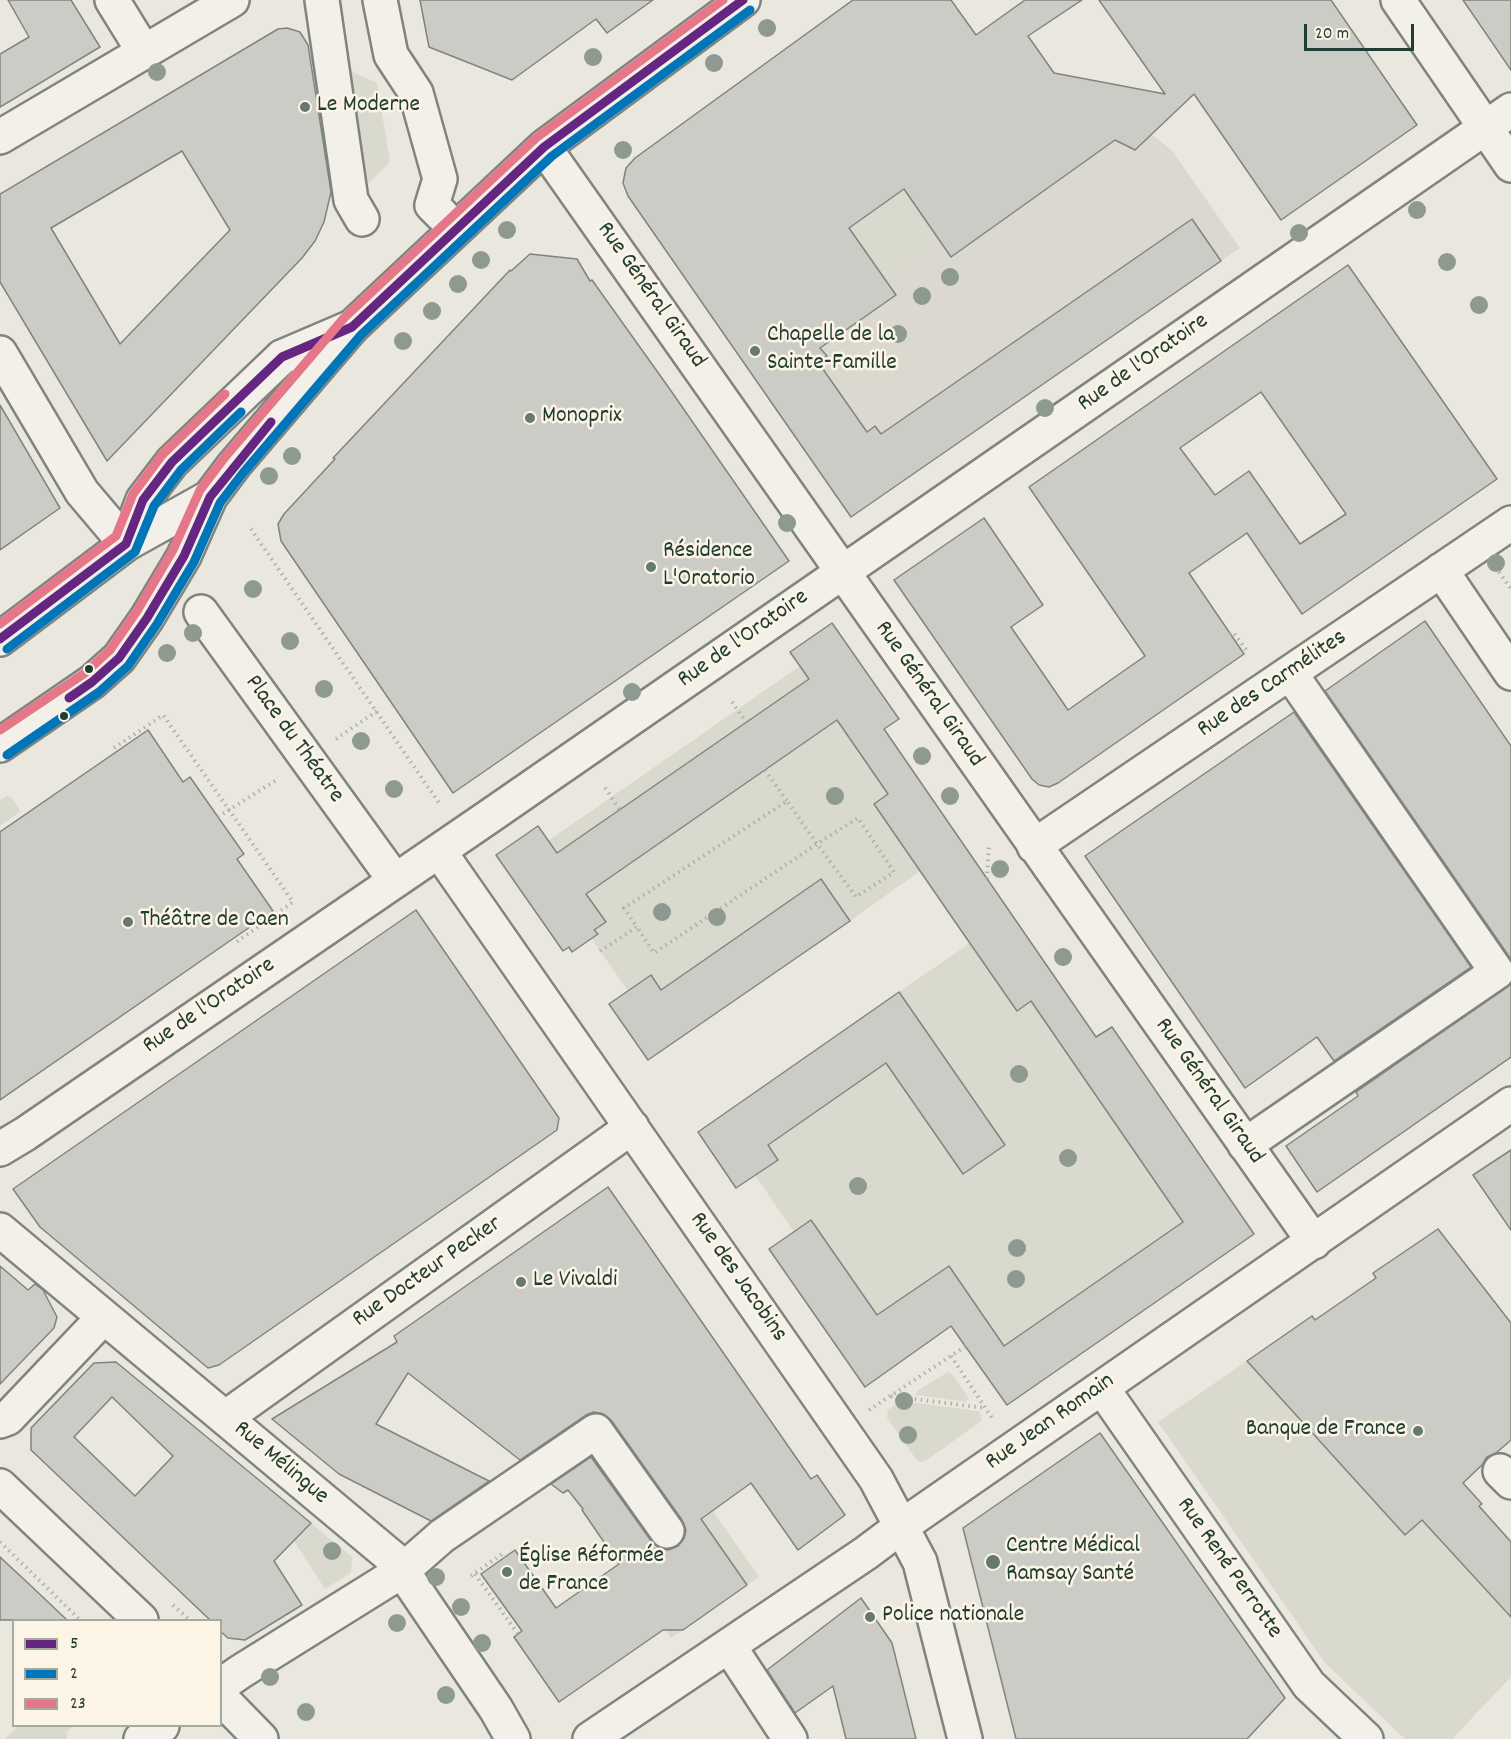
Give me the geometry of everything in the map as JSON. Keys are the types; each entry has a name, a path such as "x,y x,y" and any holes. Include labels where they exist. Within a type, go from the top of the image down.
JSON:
{"street":[{"path":"112,0 144,52"},
{"path":"0,137 232,0"},
{"path":"322,0 351,200 362,219"},
{"path":"380,0 391,55 416,93 440,179 432,205 442,215"},
{"path":"0,746 92,682 118,658 147,618 184,556 210,497 234,465 351,327 544,147 743,0"},
{"path":"1398,0 1498,119 1511,165"},
{"name":"Rue de l'Oratoire","path":"0,1149 439,851 1498,119"},
{"name":"Rue Général Giraud","path":"544,147 1314,1242"},
{"path":"126,544 143,500 172,462 282,357 351,327"},
{"path":"0,353 82,492 126,544"},
{"path":"0,639 126,544 210,497"},
{"name":"Rue des Carmélites","path":"1034,846 1511,523"},
{"path":"1441,570 1511,673"},
{"name":"Place du Théatre","path":"201,612 386,868"},
{"path":"1245,1145 1503,982 1290,673"},
{"name":"Rue des Jacobins","path":"439,851 876,1479 920,1562 965,1739"},
{"name":"Rue Jean Romain","path":"590,1739 866,1553 1511,1104"},
{"name":"Rue Docteur Pecker","path":"225,1418 632,1127"},
{"name":"Rue Mélingue","path":"0,1230 390,1556 499,1713 513,1739"},
{"path":"0,1421 8,1418 104,1318"},
{"name":"Rue René Perrotte","path":"1102,1388 1309,1685 1366,1739"},
{"path":"222,1685 402,1571 442,1536 596,1431 667,1531"},
{"path":"0,1486 140,1619"},
{"path":"729,1646 790,1739"},
{"path":"222,1699 261,1739"},
{"path":"141,1739 159,1727"}],"path":[{"path":"252,529 442,806"},
{"path":"1496,567 1511,589"},
{"path":"1230,634 1233,632 1248,652"},
{"path":"732,702 746,722"},
{"path":"114,748 163,715 294,903 235,943"},
{"path":"765,770 787,801 817,844 856,897 894,872 858,818 817,844 654,953 624,908 787,801"},
{"path":"605,788 620,810"},
{"path":"218,817 250,798"},
{"path":"987,879 990,840"},
{"path":"600,951 637,927"},
{"path":"869,1411 966,1346"},
{"path":"951,1356 995,1423"},
{"path":"891,1396 985,1408"},
{"path":"0,1542 79,1619"},
{"path":"505,1557 502,1554 473,1575 512,1631 518,1634"}],"shaded area":[{"path":"348,70 377,83 390,162 368,184"},
{"path":"1129,120 1157,138 1173,152 1240,248 851,517 706,308 749,277 821,248 907,168"},
{"path":"904,189 942,244 887,282 849,228"},
{"path":"800,666 809,679 557,853 548,841"},
{"path":"838,720 888,794 874,804 920,871 850,921 661,990 651,976 628,991 592,939 597,934 594,930 605,922 586,894"},
{"path":"7,796 11,797 21,811 0,826 0,800"},
{"path":"970,943 1016,1011 1031,1001 1191,1233 1168,1232 978,1364 949,1266 877,1315 812,1220 794,1232 755,1175 778,1160 768,1145 896,1055 897,1078 963,1174 1005,1145 899,992"},
{"path":"1247,1361 1405,1535 1431,1512 1441,1540 1505,1611 1511,1613 1511,1677 1452,1739 1405,1739 1325,1663 1158,1422"},
{"path":"948,1372 952,1374 967,1395 966,1402 916,1395 917,1391"},
{"path":"901,1401 978,1411 981,1414 981,1421 921,1462 916,1459 887,1418 888,1410"},
{"path":"713,1511 759,1577 747,1585 717,1543 693,1623 671,1638 625,1571"},
{"path":"311,1523 352,1557 351,1573 325,1589 294,1541"},
{"path":"17,1727 72,1727 67,1732 67,1739 5,1739"}],"building":[{"path":"8,0 71,0 100,47 0,107 0,54 29,37"},
{"path":"420,0 653,0 607,33 596,19 512,80 429,47"},
{"path":"853,0 951,0 976,35 1025,0 1082,0 1028,36 1054,73 1165,94 1099,0 1331,0 1417,125 1281,220 1194,94 1135,150 1115,140 951,257 904,189 849,228 896,295 820,348 827,356 818,362 867,432 875,426 881,434 1192,219 1221,261 851,517 628,196 623,183 626,168 635,158"},
{"path":"1463,0 1511,0 1511,70"},
{"path":"287,28 300,32 308,45 331,192 324,222 315,241 302,258 107,461 0,282 0,194 278,29","holes":["182,151 230,230 120,344 51,228"]},
{"path":"530,254 577,259 590,281 592,280 669,388 789,561 453,793 281,541 278,524 284,514 335,459 333,458 510,270"},
{"path":"1348,265 1497,479 1302,614 1247,533 1189,573 1244,654 1049,787 1039,785 1032,779 894,580 984,518 1043,605 1011,627 1068,710 1145,656 1029,487","holes":["1261,392 1346,514 1300,544 1249,471 1215,495 1180,448"]},
{"path":"0,405 60,508 0,550"},
{"path":"1425,621 1511,746 1511,959 1325,691"},
{"path":"832,623 899,719 884,729 1096,1037 1112,1027 1254,1234 1007,1405 951,1326 865,1387 769,1249 811,1220 877,1315 949,1266 1004,1346 1183,1222 1031,1001 1017,1011 958,926 874,804 888,794 837,720 586,894 606,922 594,930 598,934 572,952 569,947 563,951 496,855 538,826 557,853 809,679 790,652"},
{"path":"1294,712 1471,967 1334,1061 1317,1037 1245,1088 1085,856"},
{"name":"Théâtre de Caen","path":"148,730 183,782 190,777 244,854 237,859 273,911 0,1100 0,832"},
{"path":"821,879 850,921 648,1060 609,1004 651,975 661,990"},
{"path":"416,910 559,1118 557,1130 219,1365 208,1368 40,1227 13,1189"},
{"path":"1511,984 1511,1057 1317,1192 1286,1146 1358,1096 1356,1092"},
{"path":"899,992 1005,1145 963,1174 886,1063 768,1145 778,1160 736,1188 698,1132"},
{"path":"1511,1150 1511,1230 1473,1175"},
{"path":"608,1187 811,1479 817,1475 845,1515 798,1550 751,1483 701,1519 747,1585 683,1630 663,1630 559,1702 514,1637 522,1631 481,1574 515,1550 556,1608 619,1564 568,1490 563,1493 551,1484 591,1457 652,1542 668,1550 678,1546 686,1530 682,1520 611,1420 603,1414 594,1412 586,1415 520,1460 408,1373 376,1424 489,1481 431,1521 339,1474 272,1419 397,1342 394,1336"},
{"name":"Banque de France","path":"1438,1229 1511,1323 1511,1440 1496,1453 1487,1457 1463,1483 1482,1504 1479,1506 1511,1542 1511,1617 1422,1520 1405,1535 1247,1361 1312,1316 1315,1320 1376,1278 1373,1273"},
{"path":"0,1266 28,1290 35,1284 43,1290 57,1317 54,1328 0,1384"},
{"path":"116,1362 311,1523 274,1561 302,1605 245,1640 228,1638 222,1633 222,1619 209,1619 31,1450 31,1428 94,1363","holes":["112,1397 173,1456 135,1496 74,1437"]},
{"path":"1100,1433 1285,1698 1247,1739 1016,1739 963,1528"},
{"path":"0,1557 66,1619 12,1619 0,1620"},
{"path":"861,1598 892,1643 916,1739 846,1739 833,1686 795,1713 767,1670"}],"transit line":[{"name":"23","path":"0,730 85,673 110,650 137,611 173,550 200,490 225,457 344,318 536,138 723,0"},
{"name":"5","path":"0,639 126,544 143,500 172,462 282,357 352,327 544,147 743,0"},
{"name":"2","path":"7,755 99,692 128,666 157,624 194,562 220,503 361,335 552,156 750,10"},
{"name":"23","path":"0,624 116,536 133,494 162,455 225,394"},
{"name":"2","path":"7,649 135,552 154,506 181,470 241,412"},
{"name":"5","path":"69,698 92,682 119,658 147,618 184,556 210,497 271,422"}],"place":[{"name":"Le Moderne","path":"305,107"},
{"name":"Chapelle de la Sainte-Famille","path":"755,351"},
{"name":"Monoprix","path":"530,418"},
{"name":"Résidence L'Oratorio","path":"651,567"},
{"name":"Théâtre de Caen","path":"128,922"},
{"name":"Le Vivaldi","path":"521,1282"},
{"name":"Banque de France","path":"1418,1431"},
{"name":"Centre Médical Ramsay Santé","path":"993,1562"},
{"name":"Église Réformée de France","path":"507,1572"},
{"name":"Police nationale","path":"870,1617"}]}
